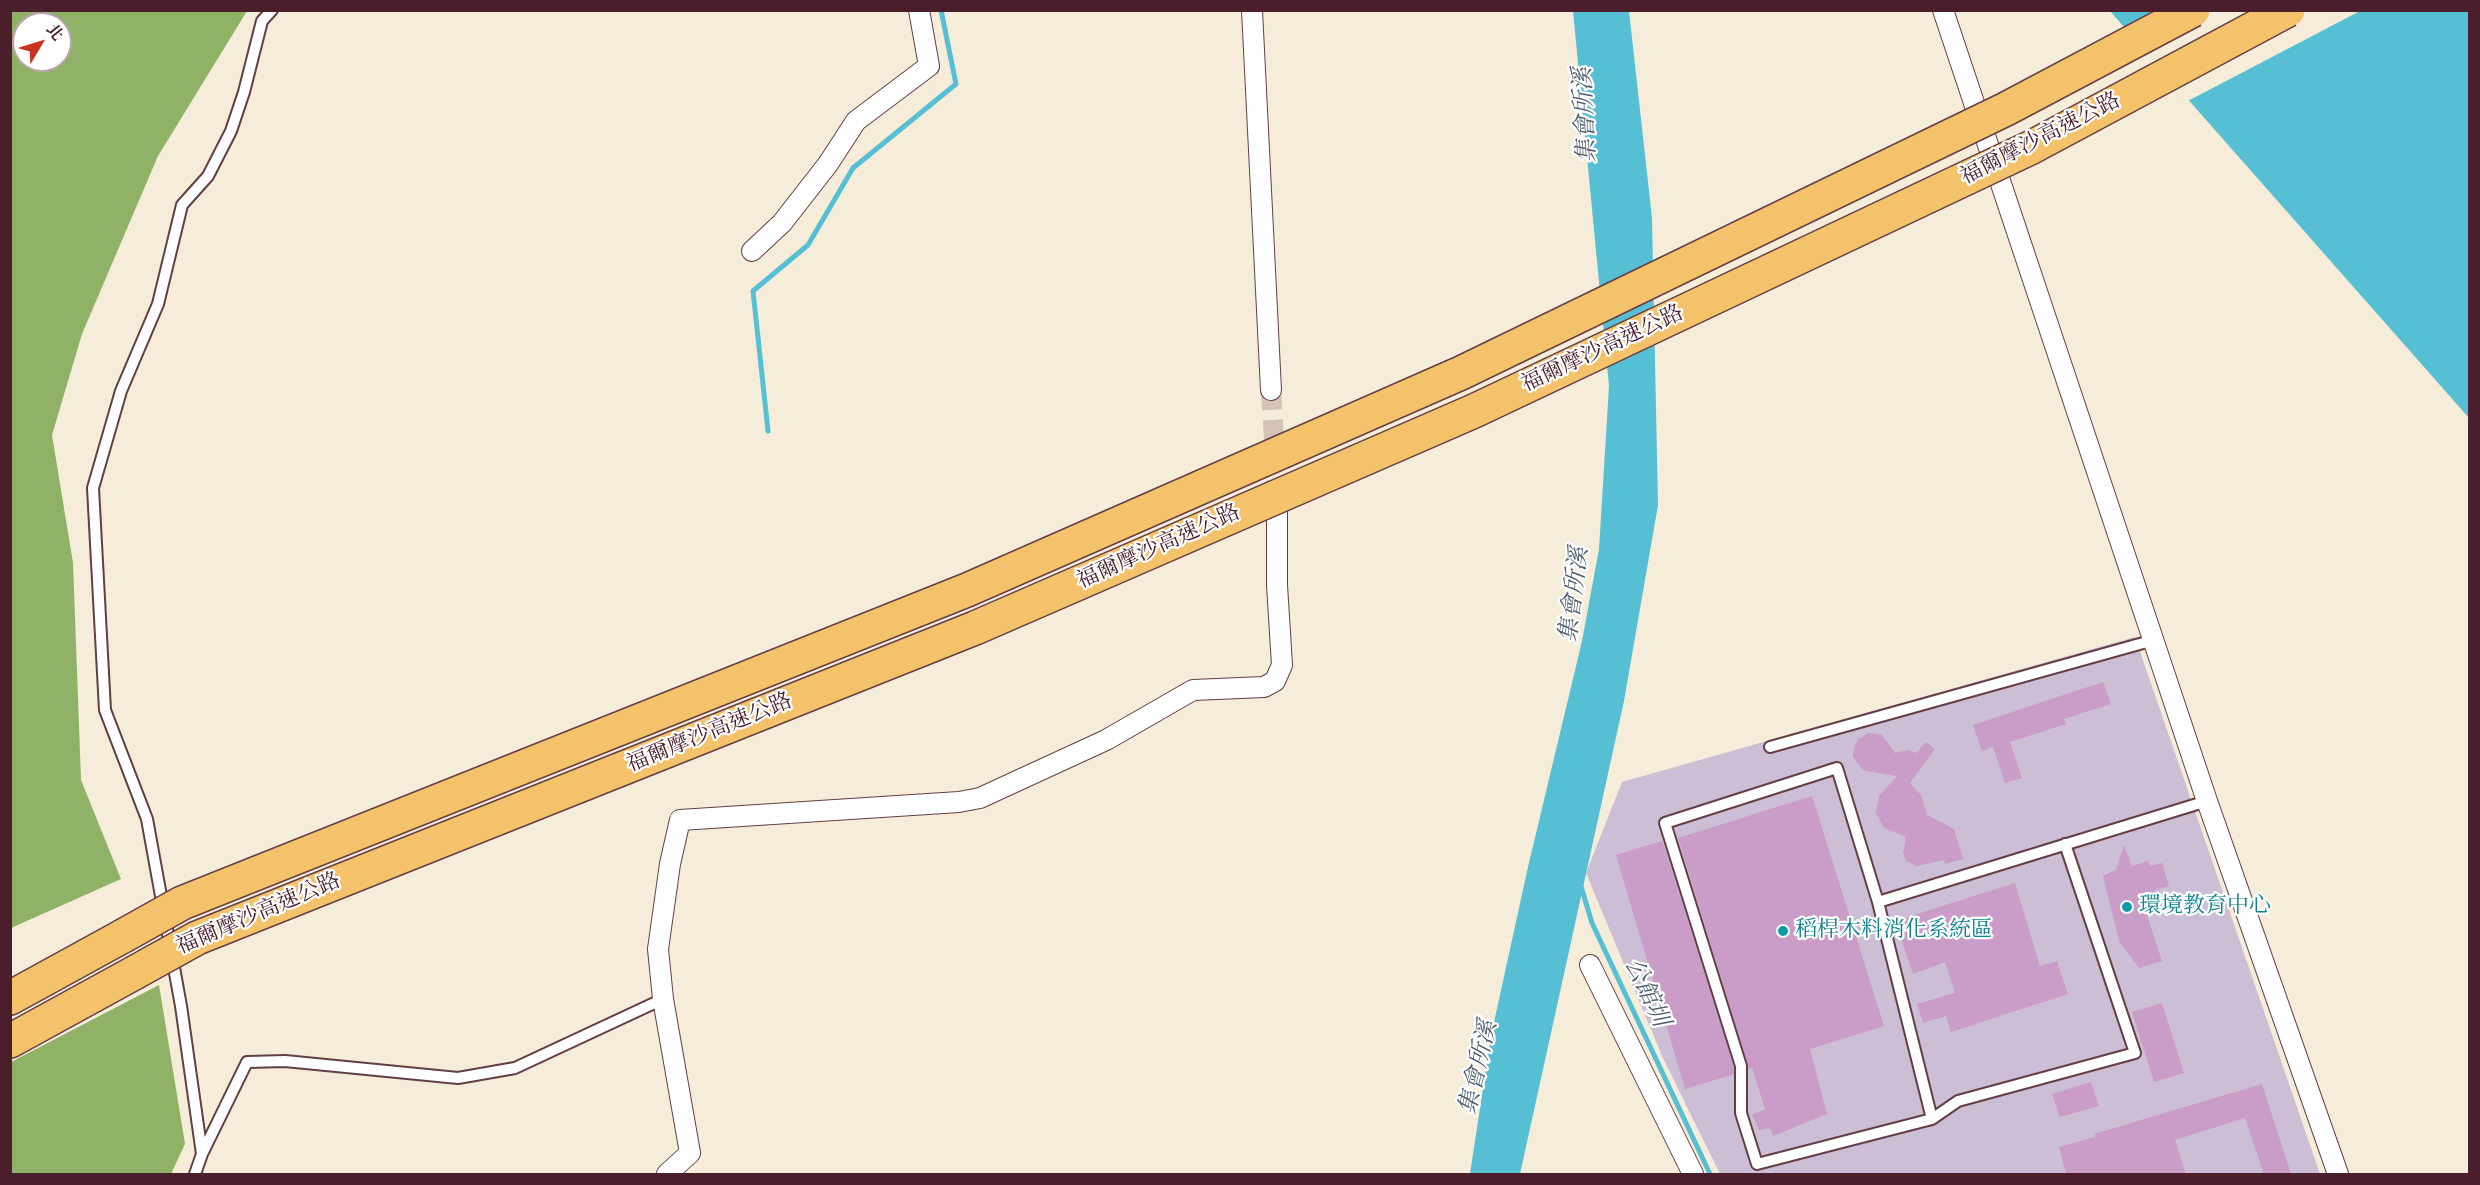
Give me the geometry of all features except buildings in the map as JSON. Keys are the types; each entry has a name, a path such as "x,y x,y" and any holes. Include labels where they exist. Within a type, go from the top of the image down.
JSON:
{"highway":[{"name":"福爾摩沙高速公路","path":"10,998 182,903 967,590 1461,373 2006,109 2193,10"},
{"name":"福爾摩沙高速公路","path":"10,1041 197,938 975,628 1474,411 2032,147 2288,10"}],"street":[{"path":"752,251 782,223 828,164 856,121 929,66 919,10"},
{"path":"1252,10 1271,390"},
{"path":"1943,10 2207,801 2338,1174"},
{"path":"667,1174 690,1154 663,999 658,950 680,820 959,802 980,798 1106,740 1193,690 1264,687 1275,681 1282,665 1277,585 1277,489"},
{"path":"1590,965 1693,1174"}],"lane":[{"path":"202,1154 181,1006 147,819 105,711 93,488 121,391 158,304 182,205 208,176 231,131 244,92 262,21 272,10"},
{"path":"1770,747 2154,640"},
{"path":"1932,1119 1878,902 1837,768 1665,823 1741,1066 1741,1113 1757,1164 1932,1119 1958,1101 2135,1053 2065,844"},
{"path":"1878,902 2207,801"},
{"path":"195,1174 202,1154 247,1062 285,1061 458,1078 515,1068 663,999"}],"shaded area":[{"path":"2135,637 2320,1174 1720,1174 1662,1056 1586,873 1622,782"}],"green space":[{"path":"11,10 247,11 158,156 82,334 52,435 73,563 81,780 121,879 11,928"},
{"path":"159,985 185,1144 171,1174 11,1174 11,1062"}],"water":[{"name":"集會所溪","path":"1573,11 1629,11 1652,218 1658,505 1624,701 1520,1174 1470,1174 1491,1036 1528,867 1582,641 1599,549 1609,386"},
{"path":"2110,11 2469,11 2469,418"}],"pier":[{"path":"2164,11 2360,11 2186,102 2125,31"}],"waterway":[{"path":"768,431 753,291 808,245 853,168 956,84 941,10"},
{"name":"公館圳","path":"1580,883 1592,923 1710,1174"}],"tunnel":[{"path":"1271,390 1277,489"}],"place":[{"name":"環境教育中心","path":"2127,907"},
{"name":"稻桿木料消化系統區","path":"1783,931"}]}
